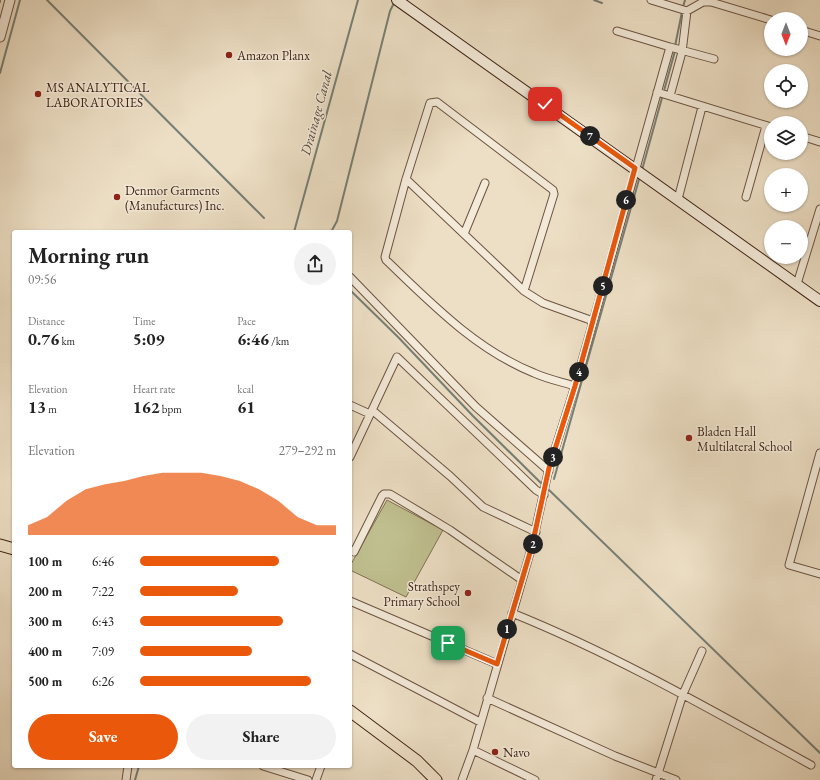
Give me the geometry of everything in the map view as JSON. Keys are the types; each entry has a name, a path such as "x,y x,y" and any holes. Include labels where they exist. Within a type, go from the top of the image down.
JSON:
{"main road":[{"path":"397,0 820,301"},
{"path":"0,545 12,548"},
{"path":"352,712 417,761 436,780"}],"street":[{"path":"0,37 3,9 10,0"},
{"path":"652,0 687,11 703,2 711,2 764,18"},
{"path":"670,96 682,50 687,11"},
{"path":"617,31 714,59"},
{"path":"808,32 820,36"},
{"path":"462,780 473,750 536,532 549,471 575,386 670,47"},
{"path":"657,92 764,125"},
{"path":"524,291 554,194 553,190 437,102 433,101 430,103 406,179 385,257 386,260 469,336 501,357 534,374 575,386"},
{"path":"678,199 702,106"},
{"path":"808,138 820,142"},
{"path":"746,197 764,142"},
{"path":"406,179 524,291 543,303 593,321"},
{"path":"464,234 484,183"},
{"path":"797,284 820,209"},
{"path":"352,279 476,407 549,471"},
{"path":"352,453 397,357 536,490 544,495"},
{"path":"352,406 371,412 450,476 483,507 536,532"},
{"path":"820,453 788,566 820,574"},
{"path":"352,551 354,552 382,496 384,494 390,494 450,530 522,580"},
{"path":"352,602 497,664"},
{"path":"512,614 563,634 683,694 811,765"},
{"path":"658,776 683,694 702,651"},
{"path":"352,655 480,722"},
{"path":"487,698 658,776 676,780"},
{"path":"473,750 535,780"},
{"path":"126,780 128,768"},
{"path":"269,768 308,780"},
{"path":"316,780 320,768"}],"green space":[{"path":"387,500 443,530 406,597 352,571 352,562"}],"waterway":[{"path":"0,73 20,0"},
{"path":"47,0 264,218"},
{"name":"Drainage Canal","path":"295,230 358,0"},
{"path":"594,0 602,3"},
{"path":"683,7 685,0"},
{"path":"332,230 337,221 390,11 395,1"},
{"path":"675,46 682,12"},
{"path":"642,170 675,51"},
{"path":"554,479 640,176"},
{"path":"352,292 398,337 473,416 543,485"},
{"path":"547,488 820,753"},
{"name":"Drainage Canal","path":"135,780 138,768"}],"place":[{"name":"Amazon Planx","path":"229,55"},
{"name":"MS ANALYTICAL LABORATORIES","path":"38,94"},
{"name":"Denmor Garments (Manufactures) Inc.","path":"117,197"},
{"name":"Bladen Hall Multilateral School","path":"689,438"},
{"name":"Strathspey Primary School","path":"468,593"},
{"name":"Navo","path":"495,752"}],"route":[{"path":"448,643 497,664 532,546 549,468 575,386 635,168 545,104"}]}
